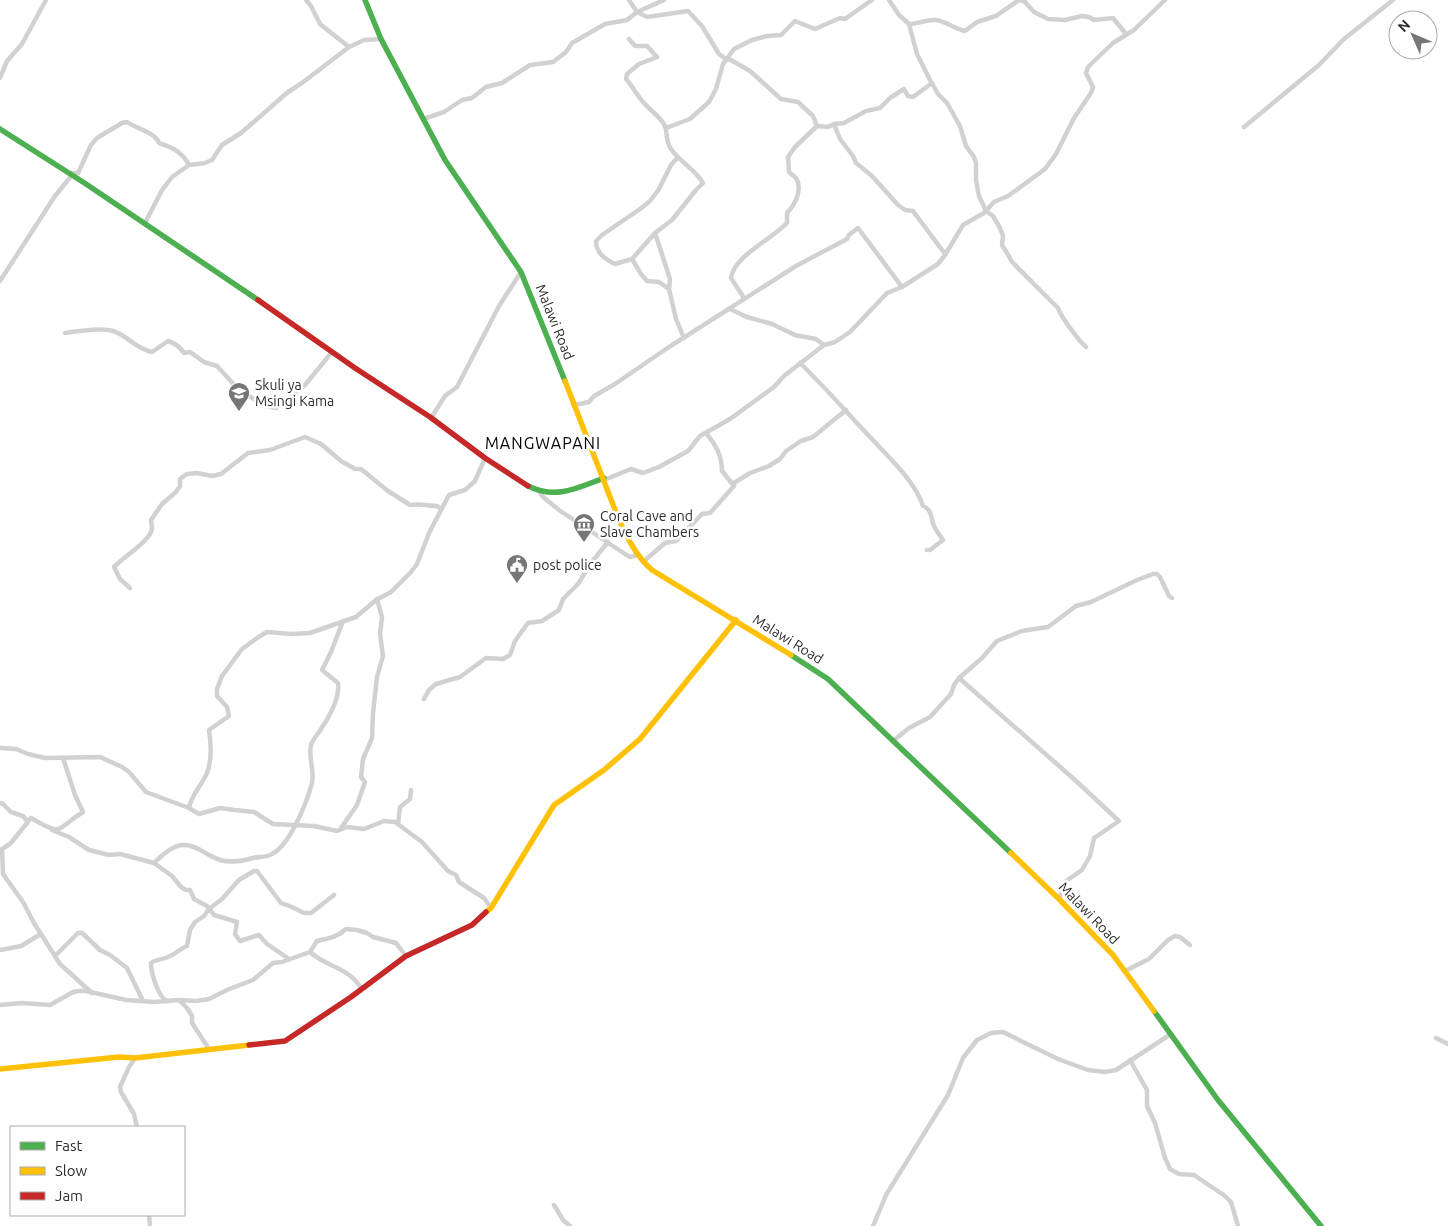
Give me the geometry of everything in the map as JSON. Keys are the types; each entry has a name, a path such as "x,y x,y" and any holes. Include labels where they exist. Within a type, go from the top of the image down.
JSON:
{"street":[{"path":"0,78 7,61 22,44 46,0"},
{"path":"306,0 320,24 349,47"},
{"name":"Malawi Road","path":"365,0 381,39 445,160 521,272 632,549 652,570 736,620 828,679 1059,899 1126,971 1218,1100 1321,1226"},
{"path":"630,0 637,12 647,17 688,11 702,26 714,48 726,59 750,71 781,99 798,102 813,116 817,126"},
{"path":"423,119 444,112 462,100 472,98 486,88 502,83 530,65 553,62 566,52 572,42 605,24 626,20 637,12 664,0"},
{"path":"666,128 690,119 709,102 716,89 726,59 738,46 767,36 781,35 796,21 815,29 840,18 845,19 872,0"},
{"path":"889,0 899,15 909,24 917,54 932,83 956,118 966,146 974,157 977,169 976,180 978,190 986,211 993,216 1000,228 1003,236 1002,244 1012,262 1058,308 1060,314 1086,347"},
{"path":"909,24 934,20 965,31 977,22 996,16 1019,0 1024,1 1034,12 1048,19 1065,20 1082,16 1094,20 1113,18 1126,34"},
{"path":"0,129 145,223 529,487 539,491 562,493 631,469 644,473 659,467 688,450 700,436 730,419 774,387 800,363 824,345 835,342 850,332 887,293 902,287 938,264 964,225 986,211 994,202 1008,196 1045,169 1056,154 1077,112 1091,93 1092,87 1086,73 1088,67 1126,34 1134,30 1165,0"},
{"path":"1244,127 1319,65 1344,39 1393,0"},
{"path":"145,223 162,190 172,177 189,165 212,160 222,145 241,133 281,97 349,47 364,40 381,39"},
{"path":"629,39 635,46 647,46 657,57 632,68 626,78 642,100 662,121 666,128 667,141 678,157 703,183 672,220 655,233 632,259 615,264 606,259 598,250 596,241 650,201 670,165 678,157"},
{"path":"744,298 731,278 732,271 739,261 787,223 787,213 792,208 798,190 796,178 789,172 788,157 795,147 817,126 828,127 844,123 866,111 880,108 890,98 904,89 908,96 913,96 932,83"},
{"path":"71,174 78,174 91,145 97,138 127,122 135,128 154,135 159,143 171,146 185,157 189,165"},
{"path":"834,124 840,139 856,162 872,176 898,206 905,210 914,211 946,254"},
{"path":"0,281 71,174"},
{"path":"575,405 589,402 594,396 730,309 744,298 796,266 847,239 858,228 902,287"},
{"path":"655,233 670,279 669,289 676,319 684,338"},
{"path":"632,259 647,280 659,282 669,289"},
{"path":"431,418 445,396 457,387 499,306 521,272"},
{"path":"730,309 747,317 772,324 795,335 816,339 824,345"},
{"path":"64,333 114,331 145,350 152,352 168,341 171,342 184,353 188,352 204,362 217,366 238,389 265,406 276,408 305,385 332,352"},
{"path":"800,363 883,450 896,467 902,471 914,488 923,506 927,507 933,518 934,526 943,540 930,550 927,550"},
{"path":"643,562 665,542 676,541 702,514 710,513 734,486 734,483 750,473 770,466 783,456 786,451 801,441 814,437 846,410"},
{"path":"706,433 719,452 722,461 722,472 725,477 734,483"},
{"path":"130,588 120,580 114,567 145,540 152,529 151,520 162,504 179,488 182,476 191,473 212,476 221,474 248,453 270,450 305,437 321,444 341,461 356,469 361,469 388,492 410,506 420,503 431,507 438,506 441,509"},
{"path":"189,808 198,785 206,774 210,742 209,730 229,716 226,707 217,696 217,690 222,676 236,656 248,644 267,632 310,633 356,617 377,599 391,592 411,572 421,558 429,533 451,493 465,490 475,481 485,458"},
{"path":"539,491 543,497 559,510 630,557 637,555"},
{"path":"424,699 429,690 436,684 460,677 486,658 502,659 510,655 515,641 528,623 542,621 559,610 563,598 578,584 591,563 608,542"},
{"path":"893,741 909,728 930,717 951,694 959,678 982,658 997,641 1022,630 1048,627 1071,608 1091,602 1153,574 1157,574 1160,577 1169,596 1172,598"},
{"path":"341,829 357,805 365,782 361,777 363,759 372,738 377,676 383,656 380,634 382,617 377,599"},
{"path":"0,1069 119,1057 135,1058 285,1041 362,989 406,956 472,925 491,908 554,805 604,770 640,739 736,620"},
{"path":"154,863 165,855 170,848 180,845 203,850 208,855 221,860 236,862 256,857 267,857 279,849 296,825 312,784 311,745 331,712 337,694 338,683 322,670 343,621"},
{"path":"959,678 1119,821 1094,838 1090,856 1082,870 1066,881 1059,899"},
{"path":"0,748 16,749 45,758 100,757 122,766 146,792 189,808 199,814 220,808 254,812 273,824 314,826 337,831 347,827 364,829 384,821 395,822 422,842 448,871 456,875 459,882 484,898 491,908"},
{"path":"51,830 62,829 83,812 75,795 63,758"},
{"path":"398,824 400,807 410,799 412,790"},
{"path":"0,803 11,812 23,816 27,820"},
{"path":"92,993 60,964 23,902 3,874 2,849 10,844 27,820 31,818 51,830 69,837 89,850 109,855 120,854 154,863 172,876 186,890 189,889 194,899 214,914 237,922 235,934 240,941 259,935 267,944 289,959"},
{"path":"167,1001 162,999 160,995 151,963 154,960 168,957 180,948 187,946 190,930 195,922 204,916 240,880 256,871 264,879 272,894 281,904 304,913 311,913 326,903 334,894"},
{"path":"0,1005 22,1003 50,1005 73,992 86,991 119,1000 196,1001 209,999 253,980 273,963 282,962 310,952 317,941 327,940 346,929 357,930 373,937 396,943 406,956"},
{"path":"55,956 78,933 82,932 100,950 127,968 143,1001"},
{"path":"0,950 21,946 41,934"},
{"path":"1126,971 1148,959 1175,936 1180,937 1190,945"},
{"path":"310,952 316,958 345,971 355,978 362,989"},
{"path":"179,1000 192,1016 192,1023 209,1049"},
{"path":"873,1226 886,1195 946,1100 963,1058 977,1040 991,1034 1003,1032 1058,1059 1088,1070 1105,1072 1116,1070 1171,1034"},
{"path":"1436,1038 1448,1044"},
{"path":"135,1058 120,1087 121,1092 130,1105 137,1126"},
{"path":"1130,1060 1147,1090 1147,1106 1155,1123 1170,1169 1179,1174 1194,1174 1225,1196 1231,1202 1238,1226"},
{"path":"554,1205 562,1220 570,1226"}],"traffic: fast":[{"path":"365,0 381,39 445,160 521,272 565,381"},
{"path":"0,129 86,184 258,300"},
{"path":"528,486 538,490 557,492 575,489 604,478"},
{"path":"791,655 828,679 1011,853"},
{"path":"1154,1011 1218,1100 1321,1226"}],"traffic: slow":[{"path":"565,381 619,520 641,559 652,570 791,655"},
{"path":"486,912 491,908 554,805 604,770 640,739 736,620"},
{"path":"1011,853 1113,955 1154,1011"},
{"path":"0,1069 119,1057 135,1058 249,1045"}],"traffic: jam":[{"path":"258,300 528,486"},
{"path":"249,1045 285,1041 351,997 406,956 472,925 486,912"}],"place":[{"name":"Skuli ya Msingi Kama","path":"239,412"},
{"name":"Coral Cave and Slave Chambers","path":"584,543"},
{"name":"post police","path":"517,584"}],"district":[{"name":"MANGWAPANI","path":"543,443"}]}
